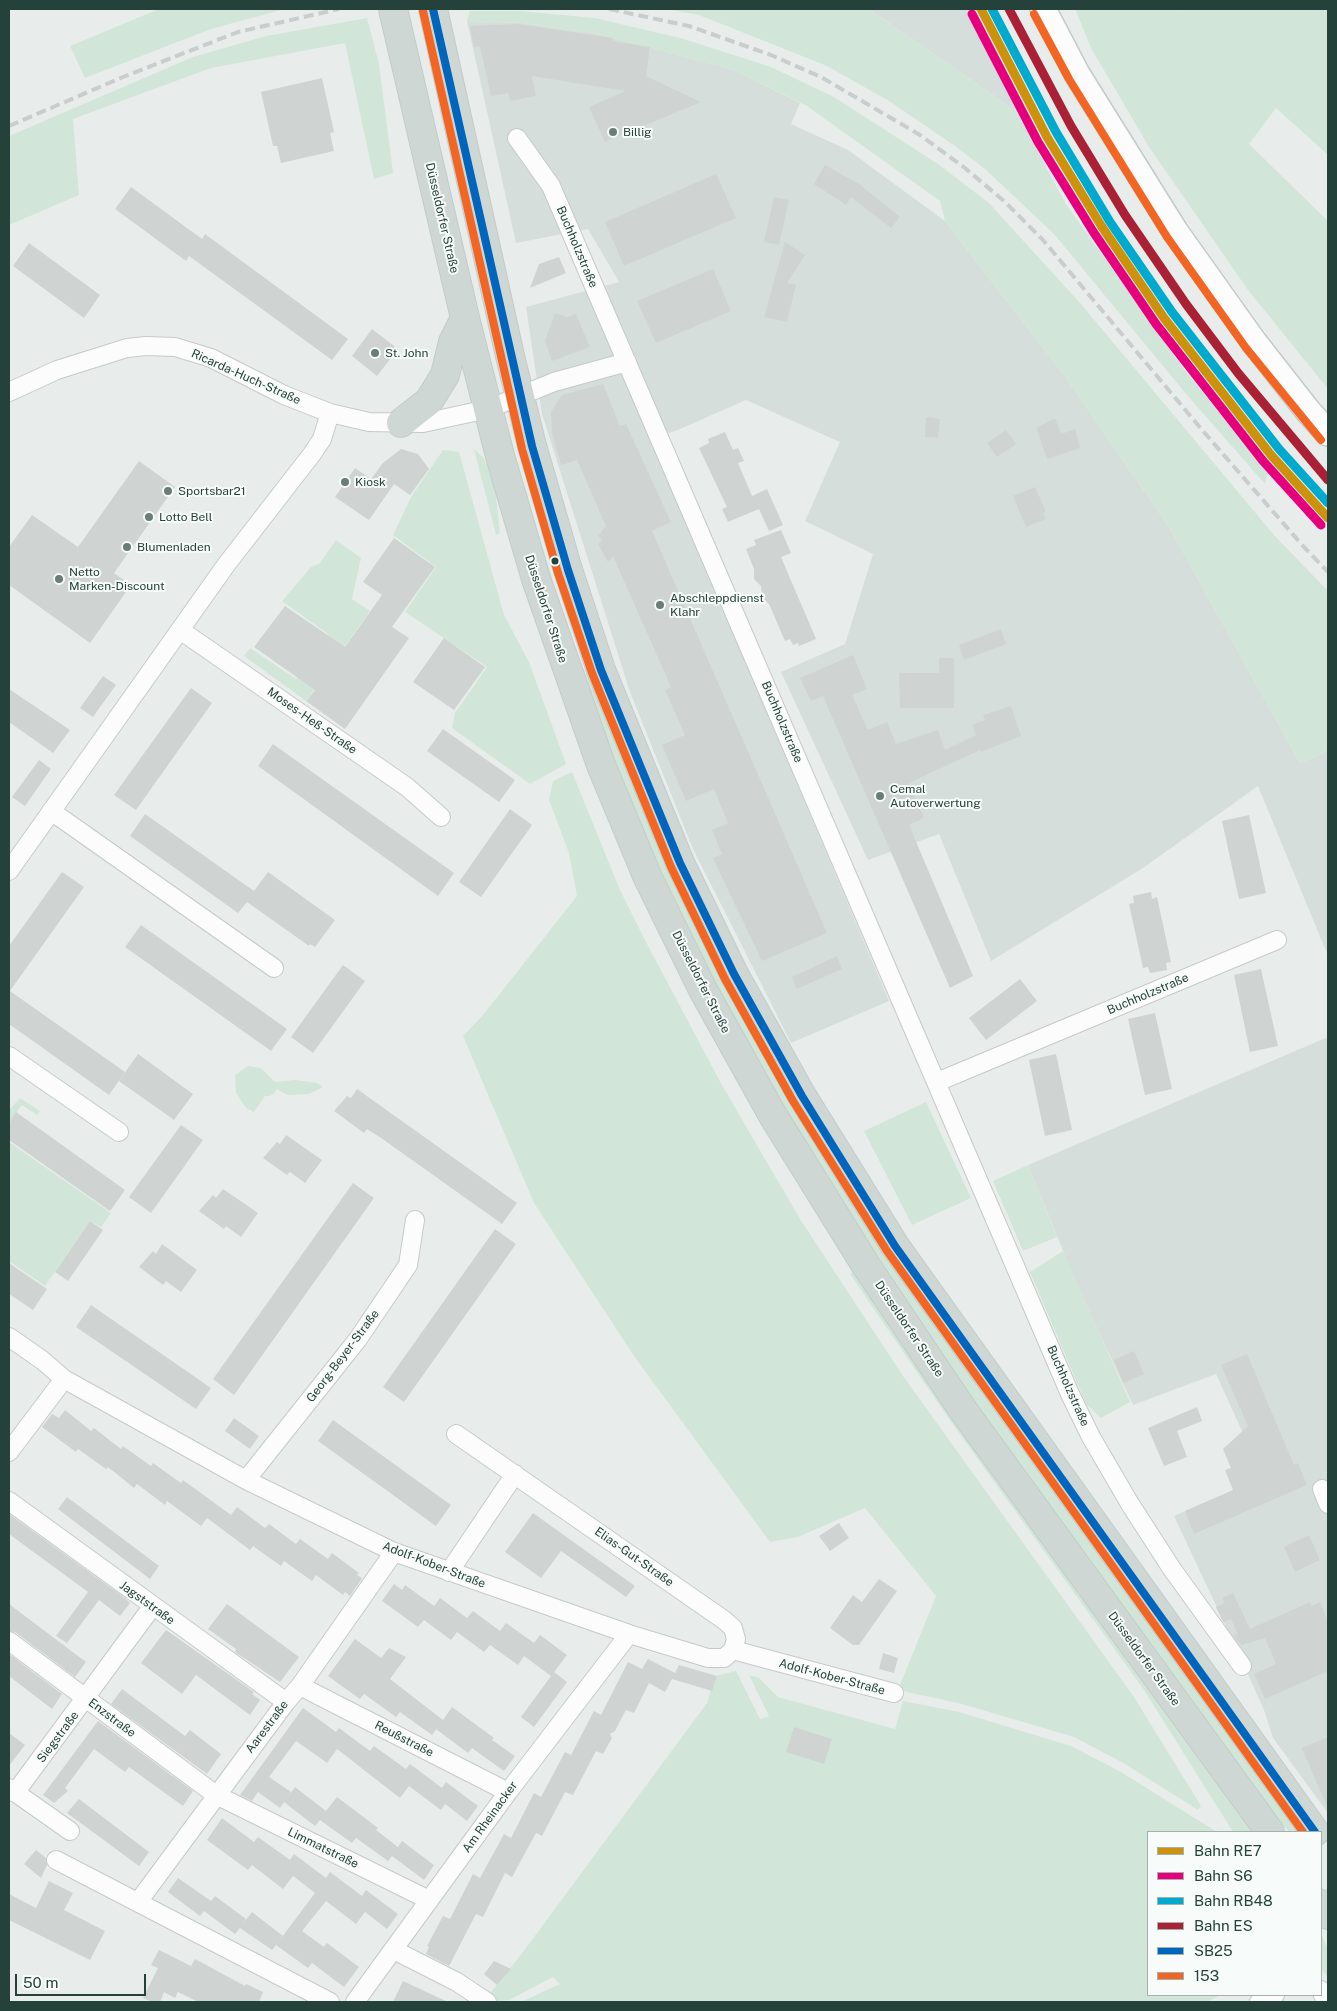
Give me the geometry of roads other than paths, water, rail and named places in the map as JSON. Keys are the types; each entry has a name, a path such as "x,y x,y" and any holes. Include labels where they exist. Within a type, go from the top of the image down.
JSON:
{"main road":[{"name":"Düsseldorfer Straße","path":"393,9 465,318 488,409 536,579 601,765 648,878 707,998 772,1114 865,1264 958,1402 1269,1831"},
{"path":"433,9 520,397 568,570 602,670 680,863 734,974 802,1096 901,1254 1314,1831"},
{"path":"401,423 429,402 445,375 454,342 465,318"}],"street":[{"path":"1043,9 1077,74 1175,231 1254,342 1308,411 1328,433"},
{"name":"Buchholzstraße","path":"517,138 551,186 1091,1438 1172,1569 1242,1666"},
{"name":"Ricarda-Huch-Straße","path":"9,392 57,370 128,348 146,346 175,347 211,358 284,395 330,413 369,422 401,423 444,420 488,409"},
{"path":"488,409 554,382 627,362"},
{"path":"9,870 226,565 312,454 322,439 330,413"},
{"name":"Moses-Heß-Straße","path":"180,630 407,787 441,817"},
{"path":"50,811 274,968"},
{"name":"Buchholzstraße","path":"937,1082 1277,940"},
{"path":"9,1056 119,1132"},
{"name":"Georg-Beyer-Straße","path":"246,1480 358,1339 408,1264 416,1220"},
{"name":"Adolf-Kober-Straße","path":"9,1338 42,1360 64,1379 246,1480 394,1552 629,1634 708,1658 724,1658 733,1650 894,1693"},
{"path":"9,1452 64,1379"},
{"name":"Elias-Gut-Straße","path":"456,1434 724,1620 733,1628 736,1639 733,1650"},
{"path":"449,1572 514,1474"},
{"name":"Jagststraße","path":"9,1501 152,1607 286,1702"},
{"name":"Aarestraße","path":"138,1902 216,1795 300,1686 394,1552"},
{"name":"Siegstraße","path":"12,1791 86,1699 152,1607"},
{"name":"Am Rheinacker","path":"355,2002 508,1792 629,1634"},
{"name":"Enzstraße","path":"9,1641 216,1795"},
{"name":"Reußstraße","path":"300,1686 508,1792"},
{"path":"12,1791 70,1831"},
{"name":"Limmatstraße","path":"216,1795 429,1900"},
{"path":"56,1860 330,2002"},
{"path":"394,1950 443,1974 487,2002"},
{"path":"1259,2002 1273,1996"}],"railway":[{"path":"9,126 123,77 238,32 339,9"},
{"path":"609,9 689,26 771,55 821,77 920,135 965,168 1005,202 1043,240 1203,431 1328,572"}],"rail line":[{"name":"RE7","path":"981,9 1047,137 1102,227 1164,318 1271,455 1328,518"},
{"name":"RB48","path":"992,9 1056,132 1110,222 1172,312 1279,449 1328,503"},
{"name":"ES","path":"1009,9 1071,126 1125,215 1186,304 1238,373 1328,480"},
{"name":"S6","path":"972,14 1038,142 1094,233 1156,324 1263,461 1321,525"}],"place":[{"name":"Billig","path":"613,132"},
{"name":"St. John","path":"375,353"},
{"name":"Kiosk","path":"345,482"},
{"name":"Sportsbar21","path":"168,491"},
{"name":"Lotto Bell","path":"149,517"},
{"name":"Blumenladen","path":"127,547"},
{"name":"Netto Marken-Discount","path":"59,579"},
{"name":"Abschleppdienst Klahr","path":"660,605"},
{"name":"Cemal Autoverwertung","path":"880,796"}]}
